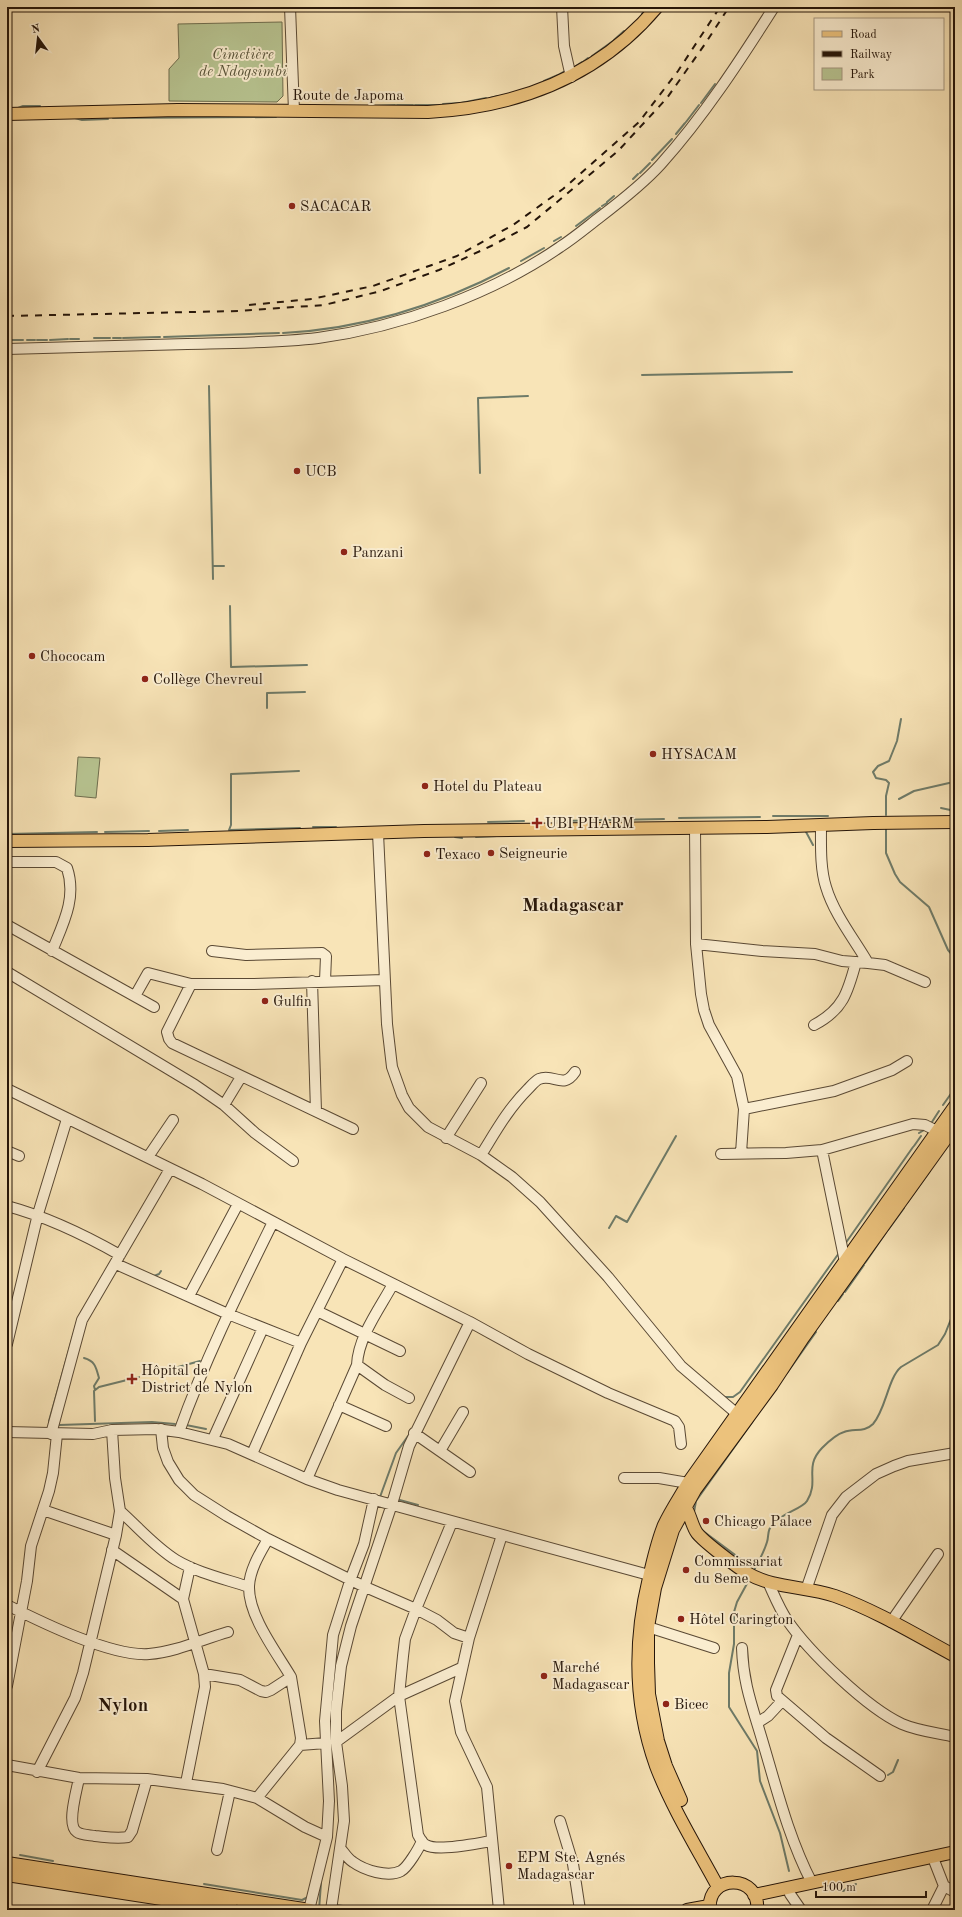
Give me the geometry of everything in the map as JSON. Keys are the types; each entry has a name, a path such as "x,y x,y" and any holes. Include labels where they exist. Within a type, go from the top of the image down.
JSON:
{"main road":[{"name":"Route de Japoma","path":"7,114 178,110 428,112 463,109 512,99 541,90 571,77 615,47 640,25 657,7"},
{"path":"7,841 148,840 378,833 955,822"},
{"path":"722,1885 663,1782 646,1732 640,1694 638,1642 642,1608 650,1575 688,1483 742,1417 845,1262 955,1106"},
{"path":"681,1503 742,1417 955,1126"},
{"path":"681,1503 698,1535"},
{"path":"669,1528 698,1535 758,1578 834,1596 872,1612 955,1656"},
{"path":"669,1528 655,1588 648,1627 649,1694 659,1747 680,1799 722,1885"},
{"path":"687,1910 710,1908 712,1896 722,1885 739,1883 745,1885 756,1902 808,1886 955,1852"},
{"path":"808,1886 936,1863 955,1852"},
{"path":"7,1863 310,1910"},
{"path":"7,1875 233,1910"}],"street":[{"path":"290,7 294,111"},
{"path":"562,7 564,46 571,77"},
{"path":"7,349 257,342 316,338 359,331 408,318 470,295 523,270 561,247 643,182 690,131 722,86 774,7"},
{"path":"821,825 821,854 825,886 831,901 868,963"},
{"path":"695,828 696,944 704,1010 709,1025 736,1076 744,1109 741,1153"},
{"path":"378,833 384,980 392,1067 396,1081 409,1108 418,1120 428,1128 481,1155 512,1177 540,1202 608,1277 681,1366 742,1417"},
{"path":"7,862 56,862 67,868 70,884 70,905 52,951"},
{"path":"7,925 154,1007"},
{"path":"696,944 768,952 806,954 885,965 925,982"},
{"path":"212,951 246,955 322,953 326,956 325,981"},
{"path":"814,1025 828,1017 840,1006 846,995 856,962"},
{"path":"7,972 185,1079 224,1105 255,1133 293,1161"},
{"path":"135,996 147,973 191,984 253,984 384,980"},
{"path":"312,981 316,1111"},
{"path":"191,984 167,1032 168,1040 353,1129"},
{"path":"744,1109 834,1091 892,1070 908,1061"},
{"path":"481,1155 512,1105 536,1080 543,1078 566,1081 571,1079 576,1072"},
{"path":"224,1105 242,1076"},
{"path":"446,1138 481,1083"},
{"path":"7,1089 148,1157 343,1259 470,1322 528,1354 595,1386 675,1421 679,1427 681,1444"},
{"path":"7,1344 38,1214 67,1119"},
{"path":"148,1157 173,1120"},
{"path":"721,1154 786,1153 822,1150 913,1124 925,1125 937,1131"},
{"path":"822,1150 845,1262"},
{"path":"7,1151 20,1156"},
{"path":"7,1686 20,1611 27,1581 31,1546 53,1473 54,1434 78,1331 82,1320 170,1169"},
{"path":"190,1296 238,1204"},
{"path":"7,1206 38,1214 80,1232 118,1259 190,1296 228,1314 301,1343"},
{"path":"178,1432 195,1388 228,1314 273,1222"},
{"path":"252,1454 301,1343 343,1259"},
{"path":"307,1479 357,1365 360,1348 365,1334 393,1284"},
{"path":"317,1311 400,1351"},
{"path":"331,1910 341,1849 343,1803 331,1742 325,1721 333,1635 356,1581 392,1504 405,1457 414,1433 470,1322"},
{"path":"213,1439 263,1328"},
{"path":"357,1365 385,1385 409,1398"},
{"path":"339,1406 386,1426"},
{"path":"440,1451 463,1412"},
{"path":"7,1432 93,1434 112,1430 161,1429 213,1439 252,1454 307,1479 338,1490 650,1575"},
{"path":"161,1429 163,1448 168,1462 179,1480 194,1495 227,1516 268,1538 416,1609 437,1620 454,1633 469,1638"},
{"path":"37,1772 75,1698 83,1673 116,1535 120,1511 115,1478 112,1430"},
{"path":"414,1433 470,1472"},
{"path":"806,1590 832,1515 846,1497 876,1474 894,1466 908,1461 955,1453"},
{"path":"624,1478 659,1478 688,1483"},
{"path":"310,1910 327,1837 331,1742 342,1666 351,1626 356,1581 364,1544 377,1500"},
{"path":"42,1510 116,1535"},
{"path":"120,1511 162,1550 190,1567 249,1587"},
{"path":"452,1522 416,1609 406,1639 399,1696 418,1835 426,1845 438,1848 492,1841"},
{"path":"499,1910 487,1787 461,1732 454,1701 469,1638 502,1535"},
{"path":"257,1798 300,1745 302,1738 291,1678 256,1616 249,1587 252,1569 268,1538"},
{"path":"112,1550 184,1599"},
{"path":"891,1622 938,1554"},
{"path":"186,1784 204,1699 204,1674 184,1599 190,1567"},
{"path":"758,1578 798,1635 838,1677 881,1712 902,1724 955,1737"},
{"path":"7,1604 90,1642 125,1652 149,1654 166,1651 228,1632"},
{"path":"648,1627 714,1648"},
{"path":"798,1635 776,1690 777,1696 826,1738 880,1776"},
{"path":"742,1648 745,1684 778,1796 808,1886"},
{"path":"300,1745 331,1742 399,1696 461,1668"},
{"path":"204,1674 240,1680 266,1692 291,1678"},
{"path":"757,1723 768,1716 782,1701"},
{"path":"7,1765 37,1772 79,1778 147,1779 230,1791 257,1798 305,1827 327,1837"},
{"path":"79,1778 71,1819 73,1829 84,1834 119,1838 128,1837 132,1831 147,1779"},
{"path":"217,1850 230,1791"},
{"path":"560,1821 573,1864 580,1910"},
{"path":"341,1849 355,1863 370,1870 395,1872 402,1870 417,1852 422,1841"},
{"path":"936,1863 944,1886 955,1892"},
{"path":"932,1910 944,1886"},
{"path":"791,1892 801,1910"}],"green space":[{"name":"Cimetière de Ndogsimbi","path":"282,22 283,96 277,102 169,101 169,69 179,58 178,24"},
{"path":"78,757 100,758 96,798 75,796"}],"waterway":[{"path":"642,14 648,7"},
{"path":"614,40 624,31"},
{"path":"592,56 613,41"},
{"path":"583,62 588,58"},
{"path":"576,66 582,62"},
{"path":"558,75 565,71"},
{"path":"544,81 558,75"},
{"path":"701,103 715,84"},
{"path":"490,98 498,96"},
{"path":"461,103 486,98"},
{"path":"443,104 460,103"},
{"path":"371,106 395,105"},
{"path":"397,105 413,105"},
{"path":"415,105 439,105"},
{"path":"686,122 699,105"},
{"path":"18,108 23,106 40,106"},
{"path":"113,118 276,117"},
{"path":"75,118 82,120 108,119"},
{"path":"676,134 685,123"},
{"path":"652,160 672,139"},
{"path":"640,173 650,163"},
{"path":"633,179 638,174"},
{"path":"607,202 614,196"},
{"path":"602,206 607,203"},
{"path":"576,226 600,208"},
{"path":"554,241 561,237"},
{"path":"521,261 544,248"},
{"path":"283,333 313,331 399,313 428,304 455,293 509,268"},
{"path":"164,337 279,333"},
{"path":"123,338 160,337"},
{"path":"94,338 110,338"},
{"path":"113,338 121,338"},
{"path":"50,340 68,339"},
{"path":"70,339 79,339"},
{"path":"7,340 23,340"},
{"path":"27,340 35,340"},
{"path":"37,340 47,340"},
{"path":"642,375 792,372"},
{"path":"209,386 213,579"},
{"path":"480,473 478,398 528,396"},
{"path":"213,566 224,566"},
{"path":"230,606 231,667 307,665"},
{"path":"267,708 267,693 305,692"},
{"path":"886,815 886,796 889,783 886,780 876,778 873,772 878,766 889,761 897,741 901,719"},
{"path":"299,771 231,774 231,825 229,830 300,828"},
{"path":"899,799 914,791 949,783"},
{"path":"941,808 955,811"},
{"path":"773,816 787,816"},
{"path":"787,816 828,816"},
{"path":"679,818 760,817"},
{"path":"557,821 664,819"},
{"path":"488,822 524,821"},
{"path":"886,826 886,853 895,874 900,882 929,907 948,950 955,958"},
{"path":"313,827 336,827"},
{"path":"159,831 188,830"},
{"path":"805,830 813,845"},
{"path":"105,832 149,831"},
{"path":"7,834 97,832"},
{"path":"476,837 497,836"},
{"path":"455,837 462,838"},
{"path":"943,1105 955,1088"},
{"path":"930,1125 939,1111"},
{"path":"919,1133 926,1129"},
{"path":"609,1228 616,1216 627,1222 676,1136"},
{"path":"914,1146 921,1136"},
{"path":"845,1244 913,1147"},
{"path":"907,1203 930,1171"},
{"path":"888,1230 904,1208"},
{"path":"865,1263 887,1231"},
{"path":"725,1397 733,1397 740,1392 839,1253"},
{"path":"845,1292 864,1265"},
{"path":"154,1276 159,1274 161,1271"},
{"path":"838,1301 843,1294"},
{"path":"753,1572 766,1546 770,1527 780,1518 801,1507 811,1494 812,1468 816,1455 838,1434 863,1429 870,1427 873,1424 881,1410 893,1378 897,1372 901,1367 938,1345 945,1334 955,1309"},
{"path":"49,1421 78,1318"},
{"path":"787,1373 816,1332"},
{"path":"84,1358 91,1361 97,1371 99,1378 94,1386 95,1390"},
{"path":"167,1370 200,1361"},
{"path":"151,1374 161,1372"},
{"path":"95,1421 94,1391 99,1387 139,1377"},
{"path":"694,1512 696,1501 753,1421"},
{"path":"59,1425 152,1422 175,1424"},
{"path":"186,1425 206,1429"},
{"path":"380,1497 396,1453 408,1436"},
{"path":"396,1499 418,1505"},
{"path":"703,1531 746,1563"},
{"path":"749,1580 737,1602 734,1612 734,1644 729,1673 729,1707 757,1751 760,1781 780,1833 789,1871"},
{"path":"888,1775 893,1772 898,1760"},
{"path":"20,1855 53,1861"},
{"path":"319,1910 321,1883"},
{"path":"204,1884 302,1900 308,1897"},
{"path":"843,1891 856,1884"},
{"path":"336,1905 370,1910"},
{"path":"815,1906 820,1910"}],"railway":[{"path":"249,305 312,299 373,286 457,256 513,225 563,189 639,122 678,71 720,7"},
{"path":"7,316 238,311 324,305 381,291 439,270 491,246 527,227 618,151 667,98 729,7"}],"place":[{"name":"SACACAR","path":"292,206"},
{"name":"UCB","path":"297,471"},
{"name":"Panzani","path":"344,552"},
{"name":"Chococam","path":"32,656"},
{"name":"Collège Chevreul","path":"145,679"},
{"name":"HYSACAM","path":"653,754"},
{"name":"Hotel du Plateau","path":"425,786"},
{"name":"UBI PHARM","path":"537,823"},
{"name":"Seigneurie","path":"491,853"},
{"name":"Texaco","path":"427,854"},
{"name":"Gulfin","path":"265,1001"},
{"name":"Hôpital de District de Nylon","path":"132,1379"},
{"name":"Chicago Palace","path":"706,1521"},
{"name":"Commissariat du 8eme","path":"686,1570"},
{"name":"Hôtel Carington","path":"681,1619"},
{"name":"Marché Madagascar","path":"544,1676"},
{"name":"Bicec","path":"666,1704"},
{"name":"EPM Ste. Agnés Madagascar","path":"509,1866"}],"district":[{"name":"Madagascar","path":"573,904"},
{"name":"Nylon","path":"123,1704"}]}
